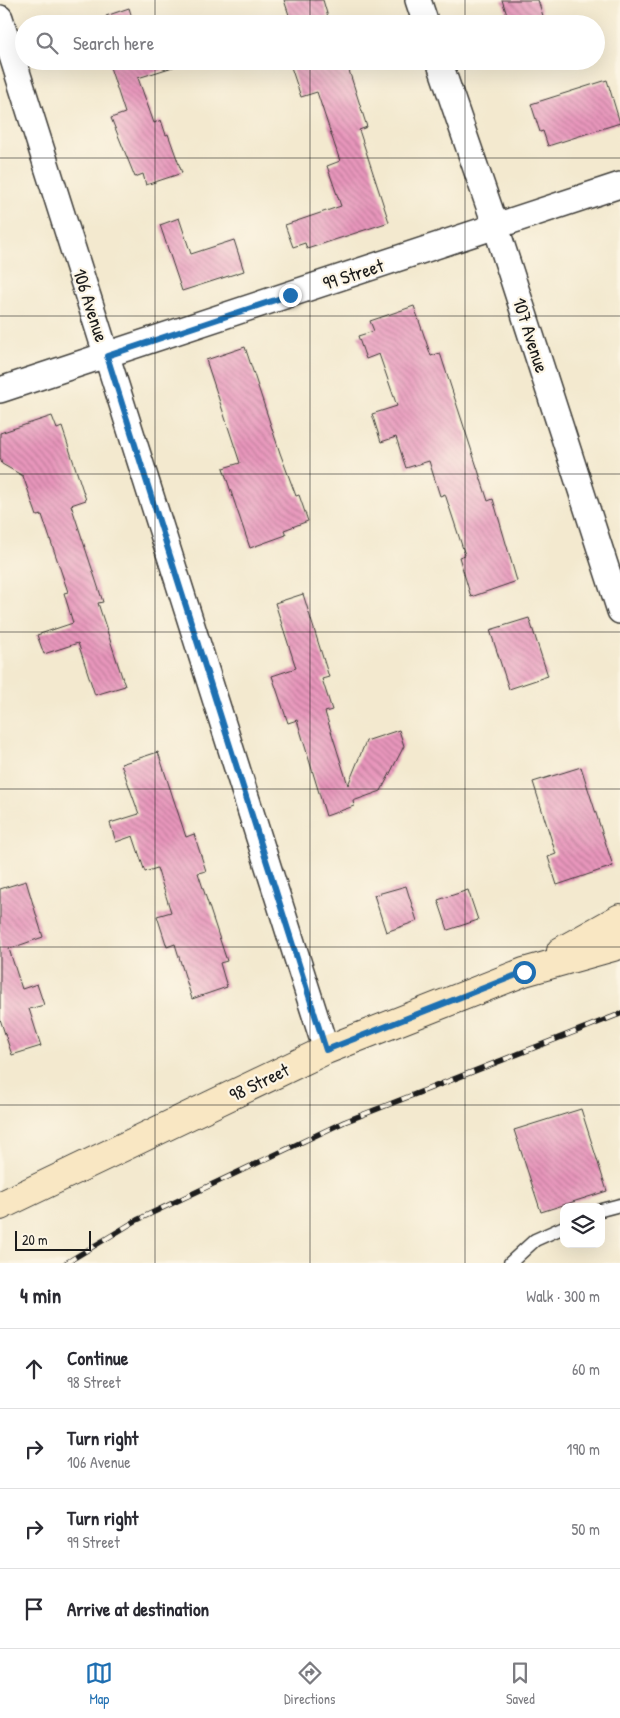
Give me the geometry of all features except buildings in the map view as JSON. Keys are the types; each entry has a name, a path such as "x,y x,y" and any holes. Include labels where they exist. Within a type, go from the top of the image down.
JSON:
{"main road":[{"name":"98 Street","path":"524,972 620,918"},
{"name":"98 Street","path":"0,1206 326,1050 524,972 620,946"}],"street":[{"path":"418,0 423,15"},
{"name":"106 Avenue","path":"0,18 15,65"},
{"name":"106 Avenue","path":"16,70 326,1050"},
{"name":"107 Avenue","path":"442,70 496,227 620,611"},
{"name":"99 Street","path":"0,390 620,185"}],"lane":[{"path":"605,1209 620,1205"},
{"path":"516,1260 535,1240 560,1229"}],"railway":[{"path":"66,1263 137,1220 344,1122 620,1014"}],"route":[{"path":"290,295 107,356 326,1050 524,972"}]}
